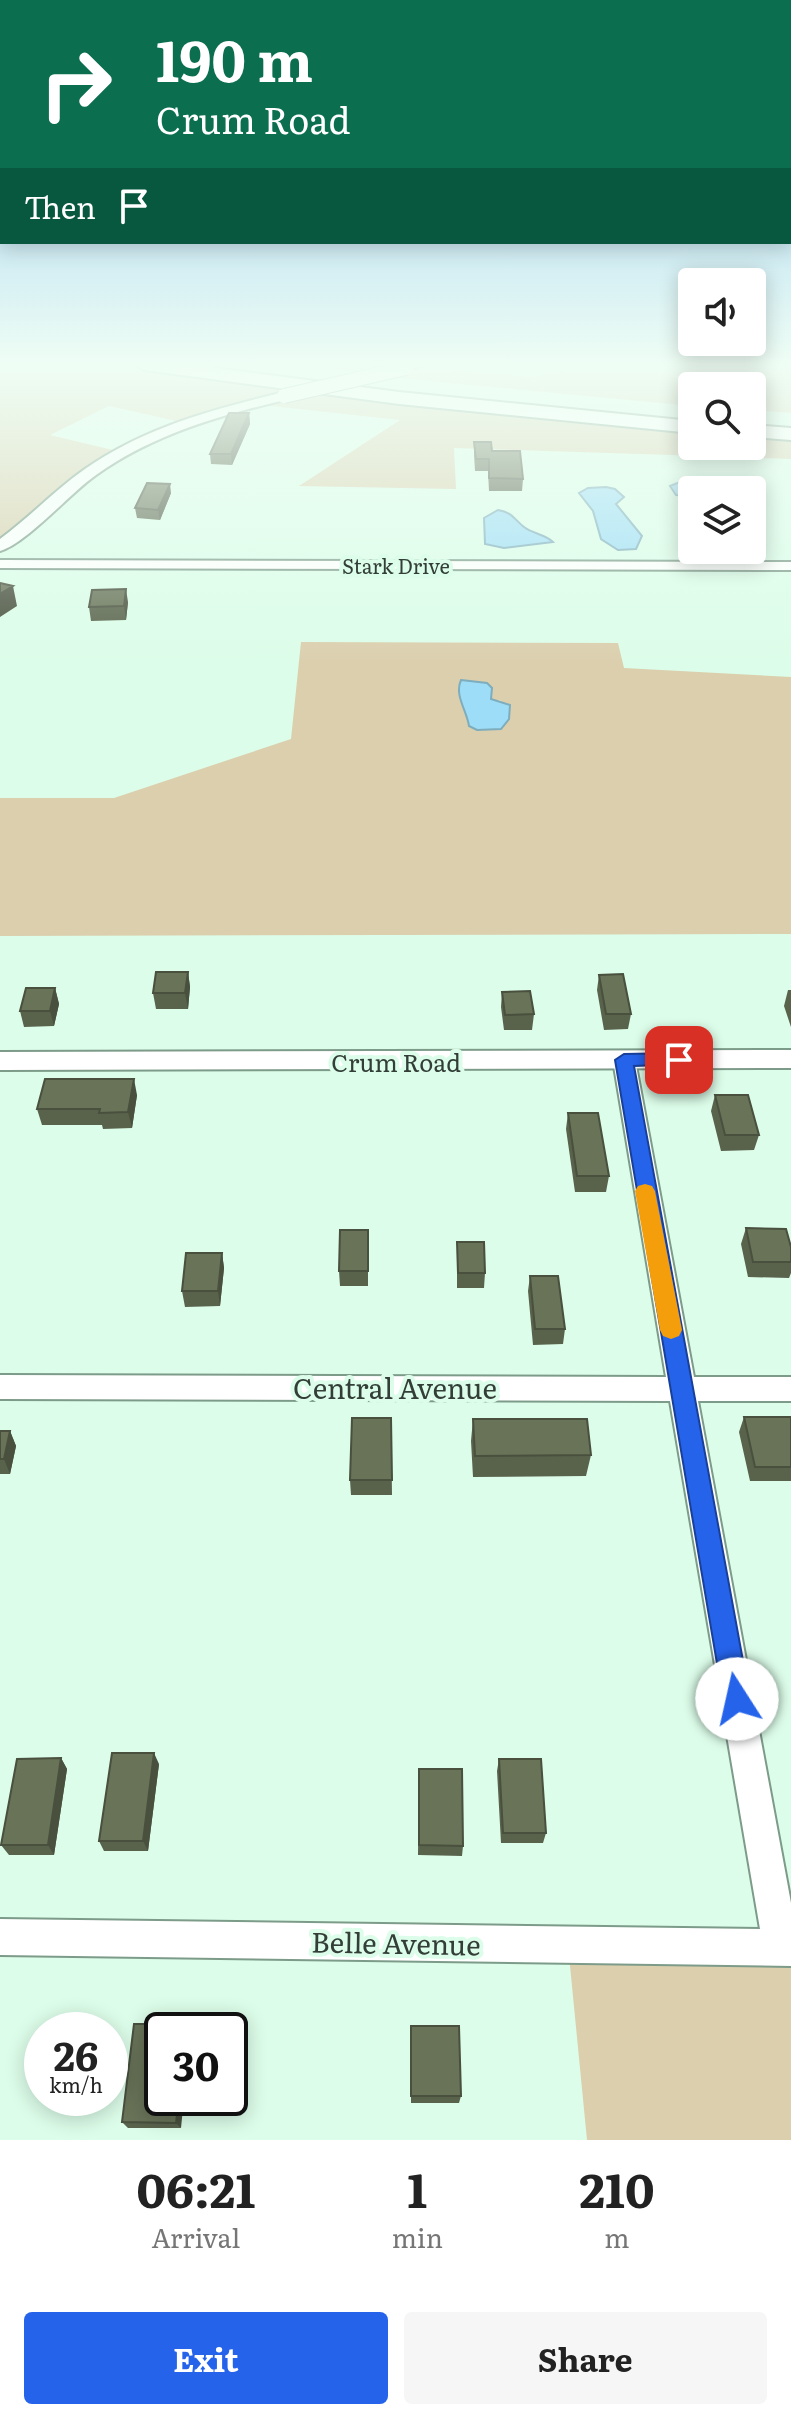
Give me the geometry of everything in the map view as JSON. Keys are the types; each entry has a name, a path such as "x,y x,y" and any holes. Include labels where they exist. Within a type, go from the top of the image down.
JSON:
{"street":[{"path":"0,546 103,464"},
{"name":"Stark Drive","path":"0,564 791,566"},
{"name":"Crum Road","path":"0,1061 791,1059"},
{"path":"624,1060 681,1388 786,1948"},
{"name":"Central Avenue","path":"0,1387 791,1389"},
{"name":"Belle Avenue","path":"0,1937 786,1948"}],"shaded area":[{"path":"0,464 106,464 0,546"},
{"path":"333,464 455,464 456,489 299,486"},
{"path":"301,642 618,643 624,668 791,677 791,934 0,936 0,798 114,798 291,739","holes":["461,680 487,683 492,693 491,699 502,701 469,726"]},
{"path":"568,1945 791,1948 791,2140 587,2140"}],"water":[{"path":"678,483 678,495 676,495 670,486"},
{"path":"588,488 615,489 624,497 616,504 642,536 636,549 618,550 601,539 593,511 579,493"},
{"path":"498,510 510,514 528,529 553,542 504,548 485,544 484,518"},
{"path":"461,680 487,683 492,688 491,699 510,705 509,719 501,729 477,730 469,726 460,697"}],"building":[{"path":"489,464 521,464 523,479 489,478"},
{"path":"147,483 170,484 158,510 135,508"},
{"path":"0,583 13,586 0,594"},
{"path":"126,589 124,606 89,607 92,590"},
{"path":"156,972 188,972 185,993 153,993"},
{"path":"623,974 631,1014 606,1014 599,975"},
{"path":"26,988 55,988 50,1011 20,1011"},
{"path":"530,991 534,1014 505,1015 502,992"},
{"path":"45,1079 134,1079 128,1112 37,1109"},
{"path":"715,1095 748,1095 759,1135 725,1135"},
{"path":"568,1113 598,1113 609,1176 577,1176"},
{"path":"746,1228 786,1229 791,1262 753,1262"},
{"path":"340,1230 368,1230 368,1271 339,1271"},
{"path":"457,1242 484,1242 485,1273 458,1273"},
{"path":"186,1253 222,1253 218,1291 182,1291"},
{"path":"530,1276 558,1276 565,1329 535,1329"},
{"path":"744,1417 791,1417 791,1467 755,1467"},
{"path":"352,1418 391,1418 392,1480 350,1480"},
{"path":"473,1419 587,1419 591,1455 475,1456"},
{"path":"0,1431 10,1431 4,1459 0,1459"},
{"path":"112,1753 154,1753 143,1841 99,1841"},
{"path":"61,1758 48,1845 1,1845 17,1759"},
{"path":"499,1759 541,1759 546,1833 503,1833"},
{"path":"419,1769 462,1769 463,1846 419,1845"},
{"path":"134,2024 144,2024 144,2116 177,2116 176,2123 122,2122 123,2116 128,2116 128,2073"},
{"path":"411,2026 459,2026 461,2096 411,2096"}],"slow traffic":[{"path":"645,1191 671,1330"}],"route":[{"path":"679,1060 624,1060 737,1699"}]}
